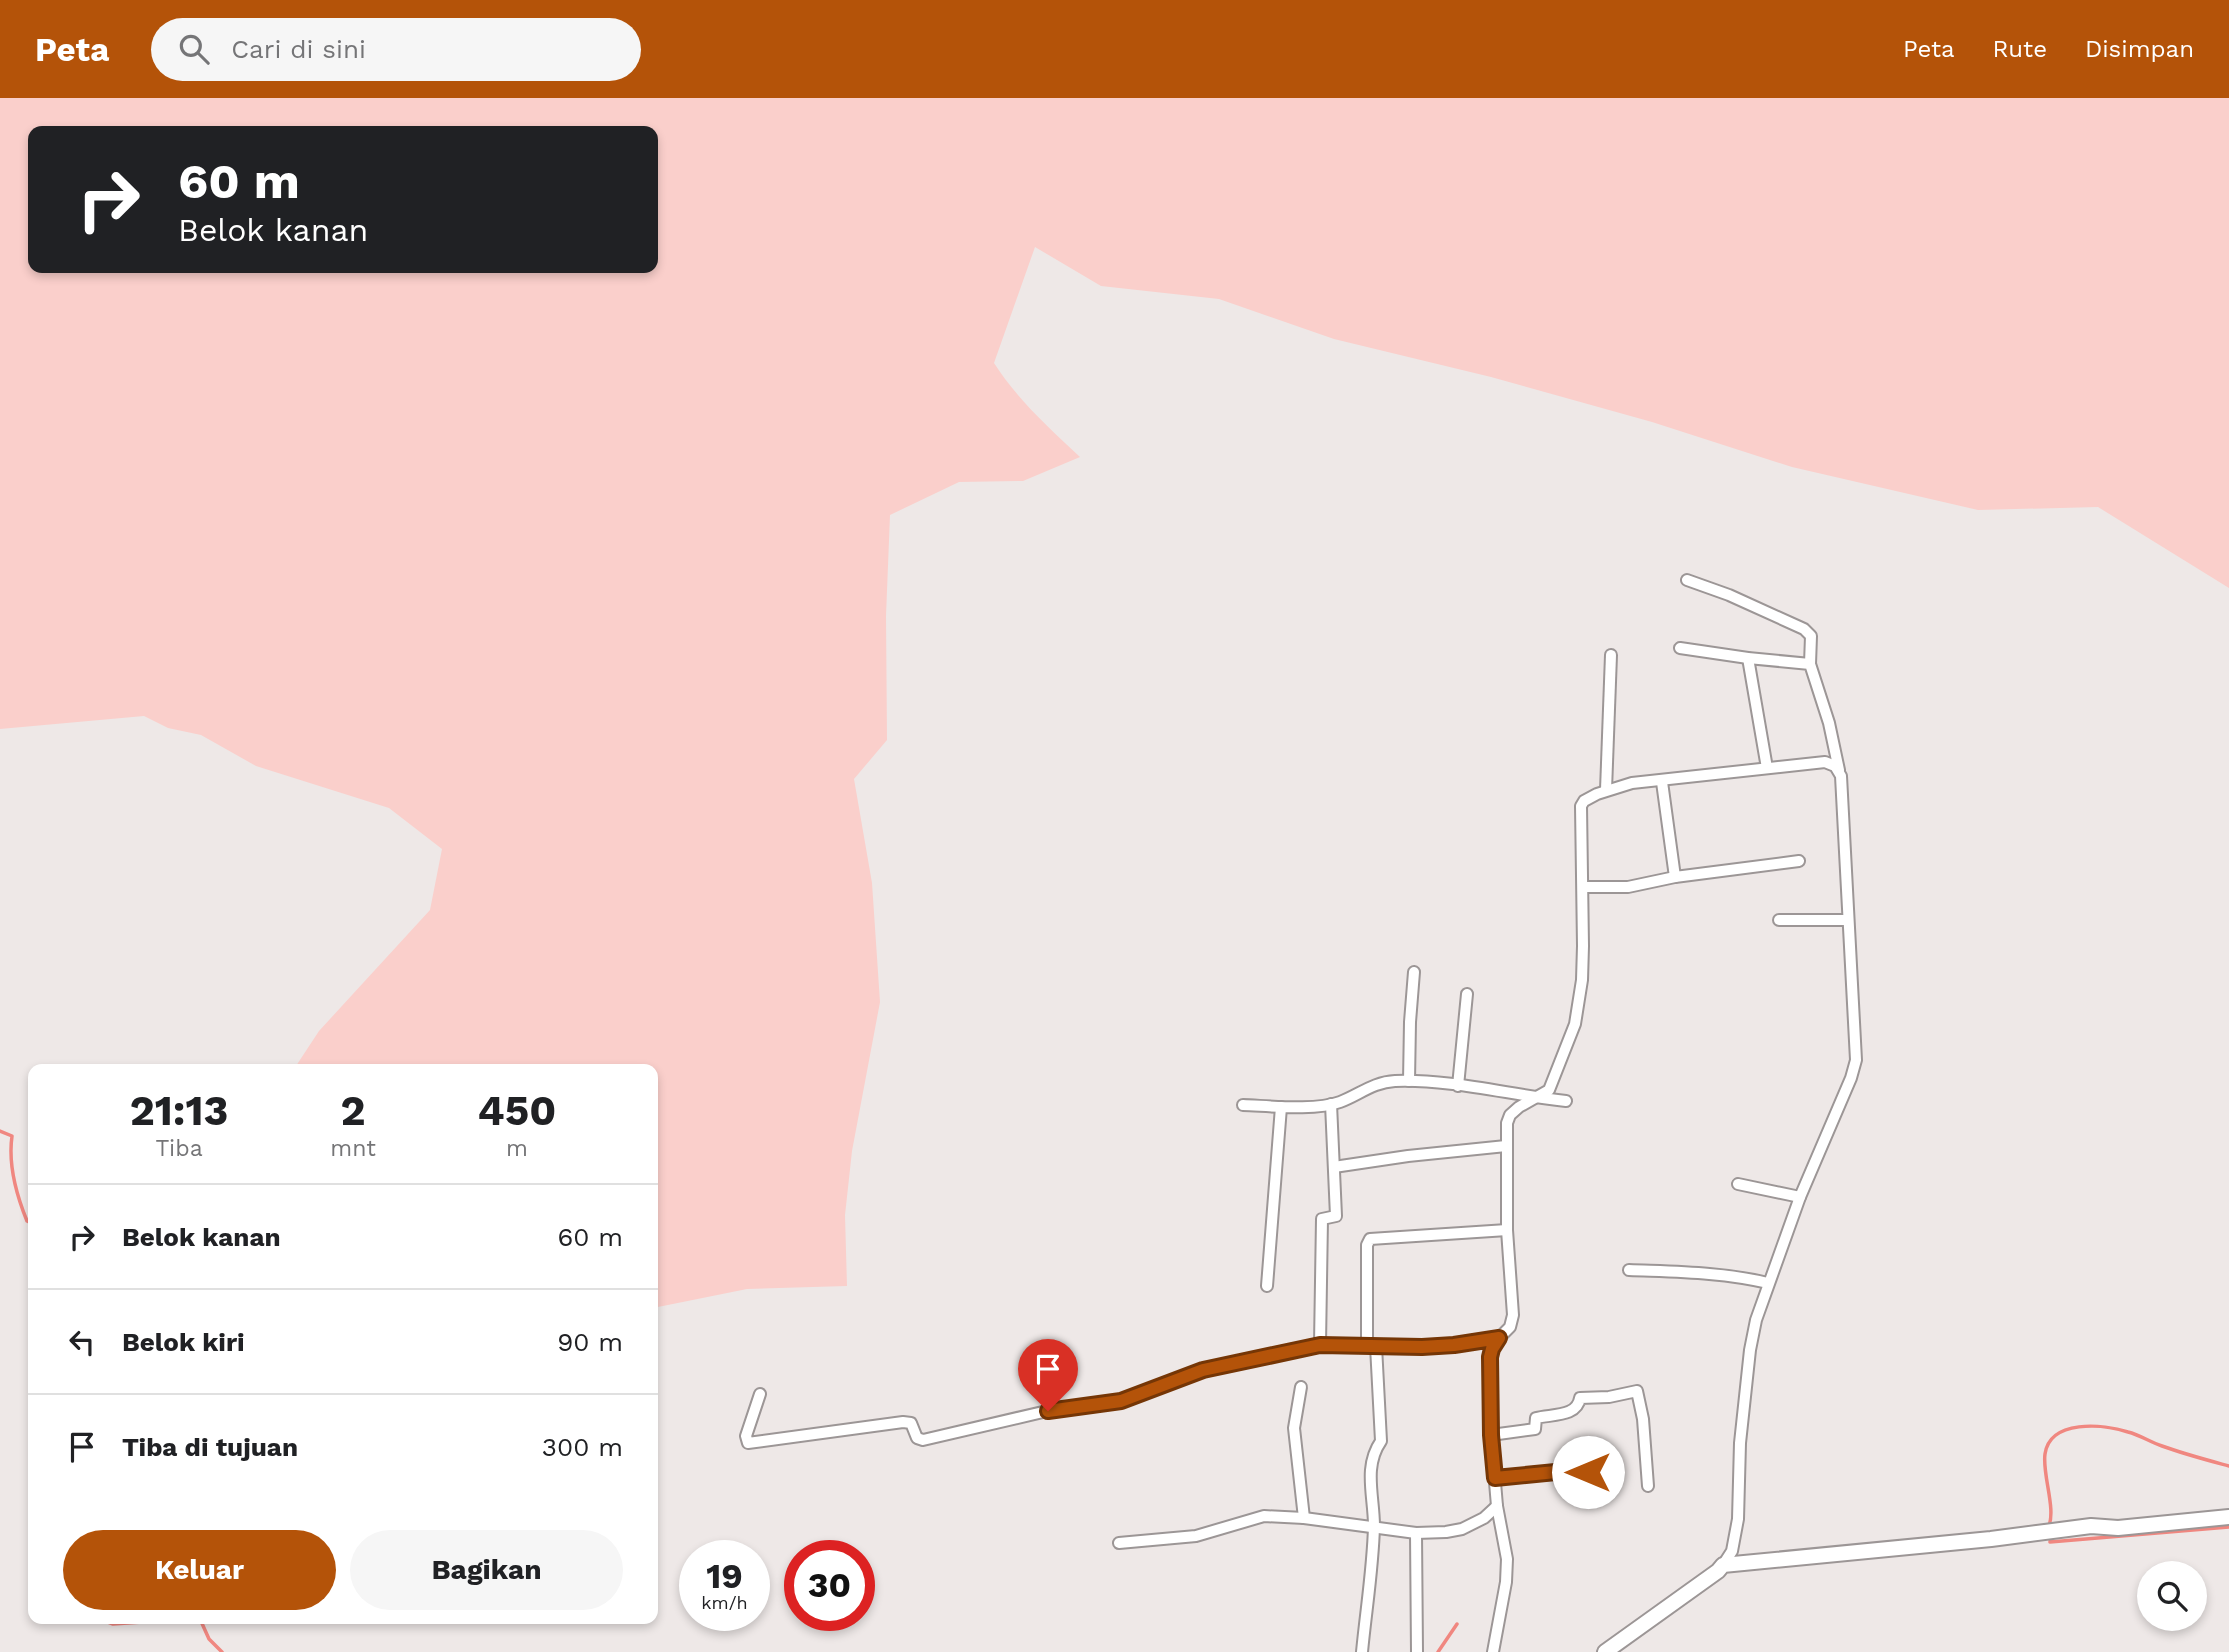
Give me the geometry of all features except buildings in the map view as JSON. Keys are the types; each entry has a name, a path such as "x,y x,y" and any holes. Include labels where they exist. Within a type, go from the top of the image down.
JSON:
{"street":[{"path":"1605,1652 1718,1571 1732,1551 1738,1519 1740,1443 1749,1350 1756,1320 1800,1197 1851,1078 1856,1060 1841,776 1829,723 1810,664 1811,636 1804,629 1729,595 1687,580"},
{"path":"1680,648 1748,659 1810,664"},
{"path":"1606,790 1611,655"},
{"path":"1748,659 1767,768"},
{"path":"1493,1652 1507,1559 1497,1506 1491,1435 1490,1357 1499,1338 1510,1327 1513,1315 1507,1230 1507,1123 1510,1115 1545,1093 1551,1085 1575,1024 1582,980 1584,887 1579,817 1581,806 1588,798 1632,783 1662,782 1825,762 1835,766 1841,776"},
{"path":"1662,782 1675,877"},
{"path":"1584,887 1628,887 1675,877 1799,860"},
{"path":"1779,920 1848,920"},
{"path":"1409,1082 1409,1032 1414,972"},
{"path":"1458,1086 1466,994"},
{"path":"1243,1105 1282,1107 1331,1104 1379,1083 1409,1082 1566,1101"},
{"path":"1320,1345 1322,1219 1336,1216 1331,1104"},
{"path":"1267,1286 1282,1107"},
{"path":"1334,1167 1506,1146"},
{"path":"1738,1184 1800,1197"},
{"path":"1362,1652 1374,1526 1370,1470 1374,1451 1381,1441 1372,1346 1367,1245 1376,1233 1507,1230"},
{"path":"1629,1269 1736,1275 1768,1283"},
{"path":"760,1394 746,1436 748,1443 903,1422 911,1423 917,1438 923,1440 1060,1408 1121,1401 1203,1370 1320,1345 1438,1346 1499,1338"},
{"path":"1301,1387 1295,1414 1295,1437 1304,1518"},
{"path":"1491,1435 1535,1429 1536,1418 1573,1412 1579,1405 1580,1398 1609,1397 1637,1391 1643,1419 1648,1486"},
{"path":"1495,1478 1566,1471 1610,1474"},
{"path":"1119,1543 1196,1536 1264,1516 1304,1518 1416,1533 1462,1529 1484,1518 1497,1506"},
{"path":"1723,1564 1991,1539 2091,1526 2118,1528 2229,1517"},
{"path":"1416,1533 1417,1652"}],"shaded area":[{"path":"0,98 2229,98 2229,588 2098,507 1978,510 1792,467 1652,422 1491,377 1334,339 1219,299 1101,286 1035,247 994,363 1023,401 1080,457 1023,481 959,482 890,515 886,616 887,740 854,779 872,883 880,1002 852,1151 845,1215 847,1286 747,1289 658,1307 658,1064 297,1064 319,1031 430,910 442,849 389,808 256,766 201,735 168,728 144,716 0,729"}],"waterway":[{"path":"0,1131 12,1136 11,1157 16,1190 28,1222"},
{"path":"2048,1528 2051,1512 2045,1454 2049,1443 2067,1430 2092,1426 2117,1429 2170,1449 2229,1466"},
{"path":"2051,1535 2050,1542 2229,1527"},
{"path":"202,1624 209,1639 222,1652"},
{"path":"1438,1652 1457,1624"}],"route":[{"path":"1048,1411 1121,1401 1203,1370 1302,1347 1438,1346 1499,1338 1490,1357 1491,1435 1495,1478 1566,1471 1588,1472"}]}
